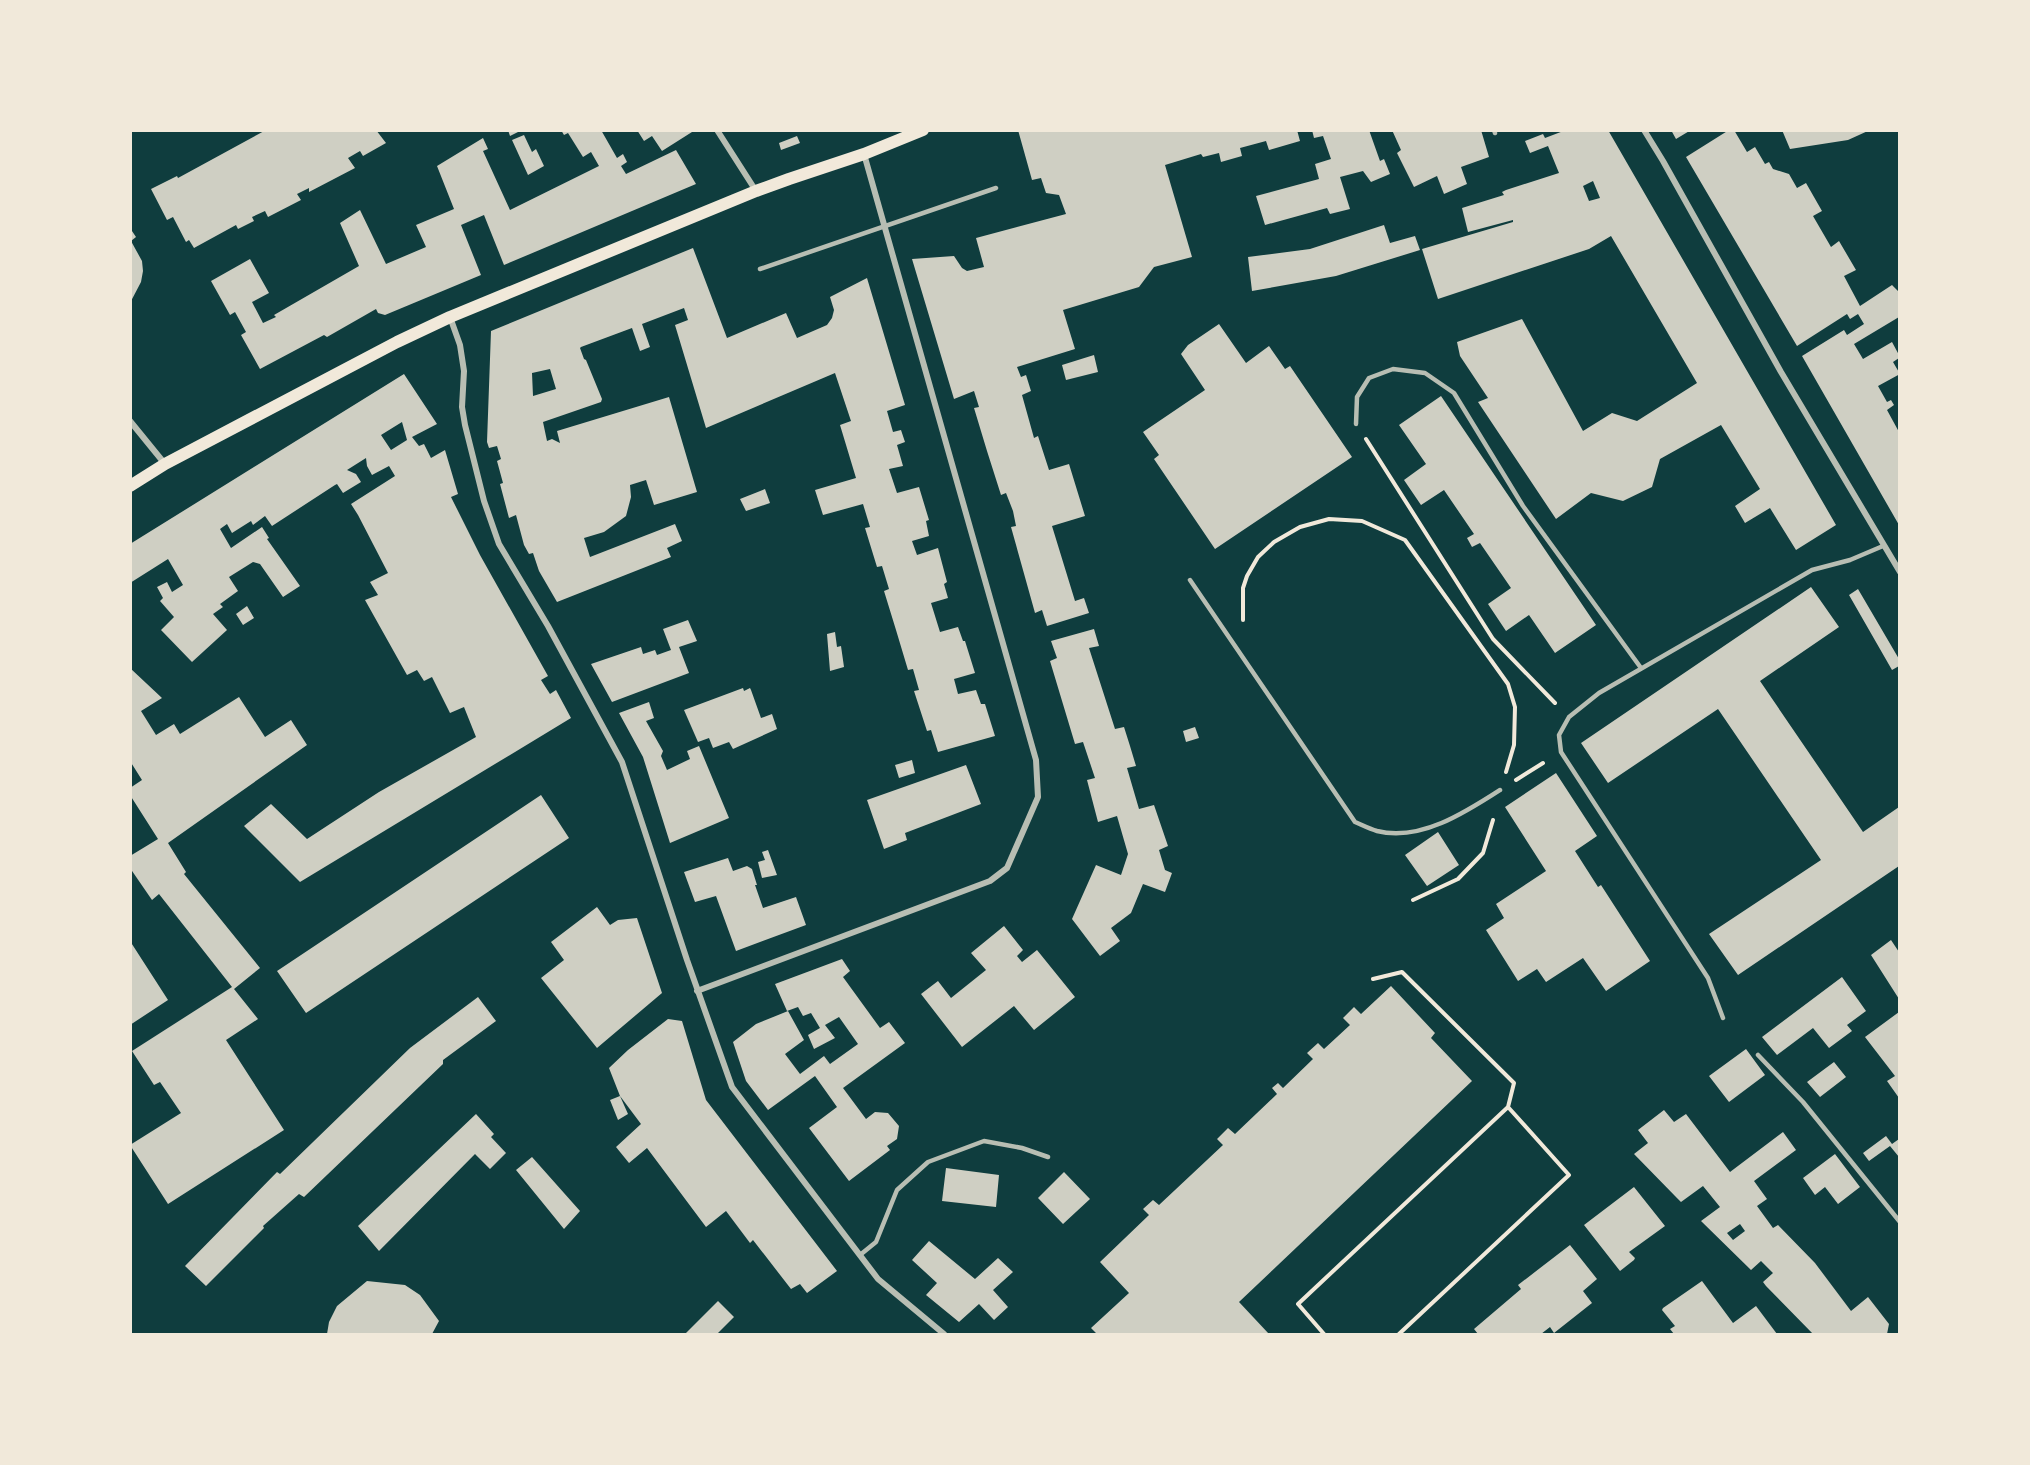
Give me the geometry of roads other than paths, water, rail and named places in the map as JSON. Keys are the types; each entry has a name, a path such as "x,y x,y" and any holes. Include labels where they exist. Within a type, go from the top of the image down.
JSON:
{"main road":[{"path":"130,486 165,464 397,342 450,317 756,191 864,154 923,130"}],"street":[{"path":"717,130 756,191"},
{"path":"1644,130 1781,372 1899,572"},
{"path":"697,991 990,881 1006,868 1038,797 1036,760 864,154"},
{"path":"450,317 460,345 465,370 462,407 465,425 484,501 499,544 548,626 622,762 697,991 732,1087 878,1279 944,1335"},
{"path":"130,421 165,464"}],"lane":[{"path":"760,269 996,188"},
{"path":"1356,424 1357,397 1369,378 1393,369 1425,374 1454,393 1523,506 1641,669"},
{"path":"1723,1018 1708,978 1561,752 1559,735 1569,717 1599,693 1812,570 1850,560 1883,546"},
{"path":"1190,580 1355,822 1378,831 1398,833 1435,826 1460,816 1500,790"},
{"path":"1758,1054 1803,1102 1899,1222"},
{"path":"860,1255 876,1242 897,1190 928,1162 984,1141 1022,1148 1048,1157"}]}
